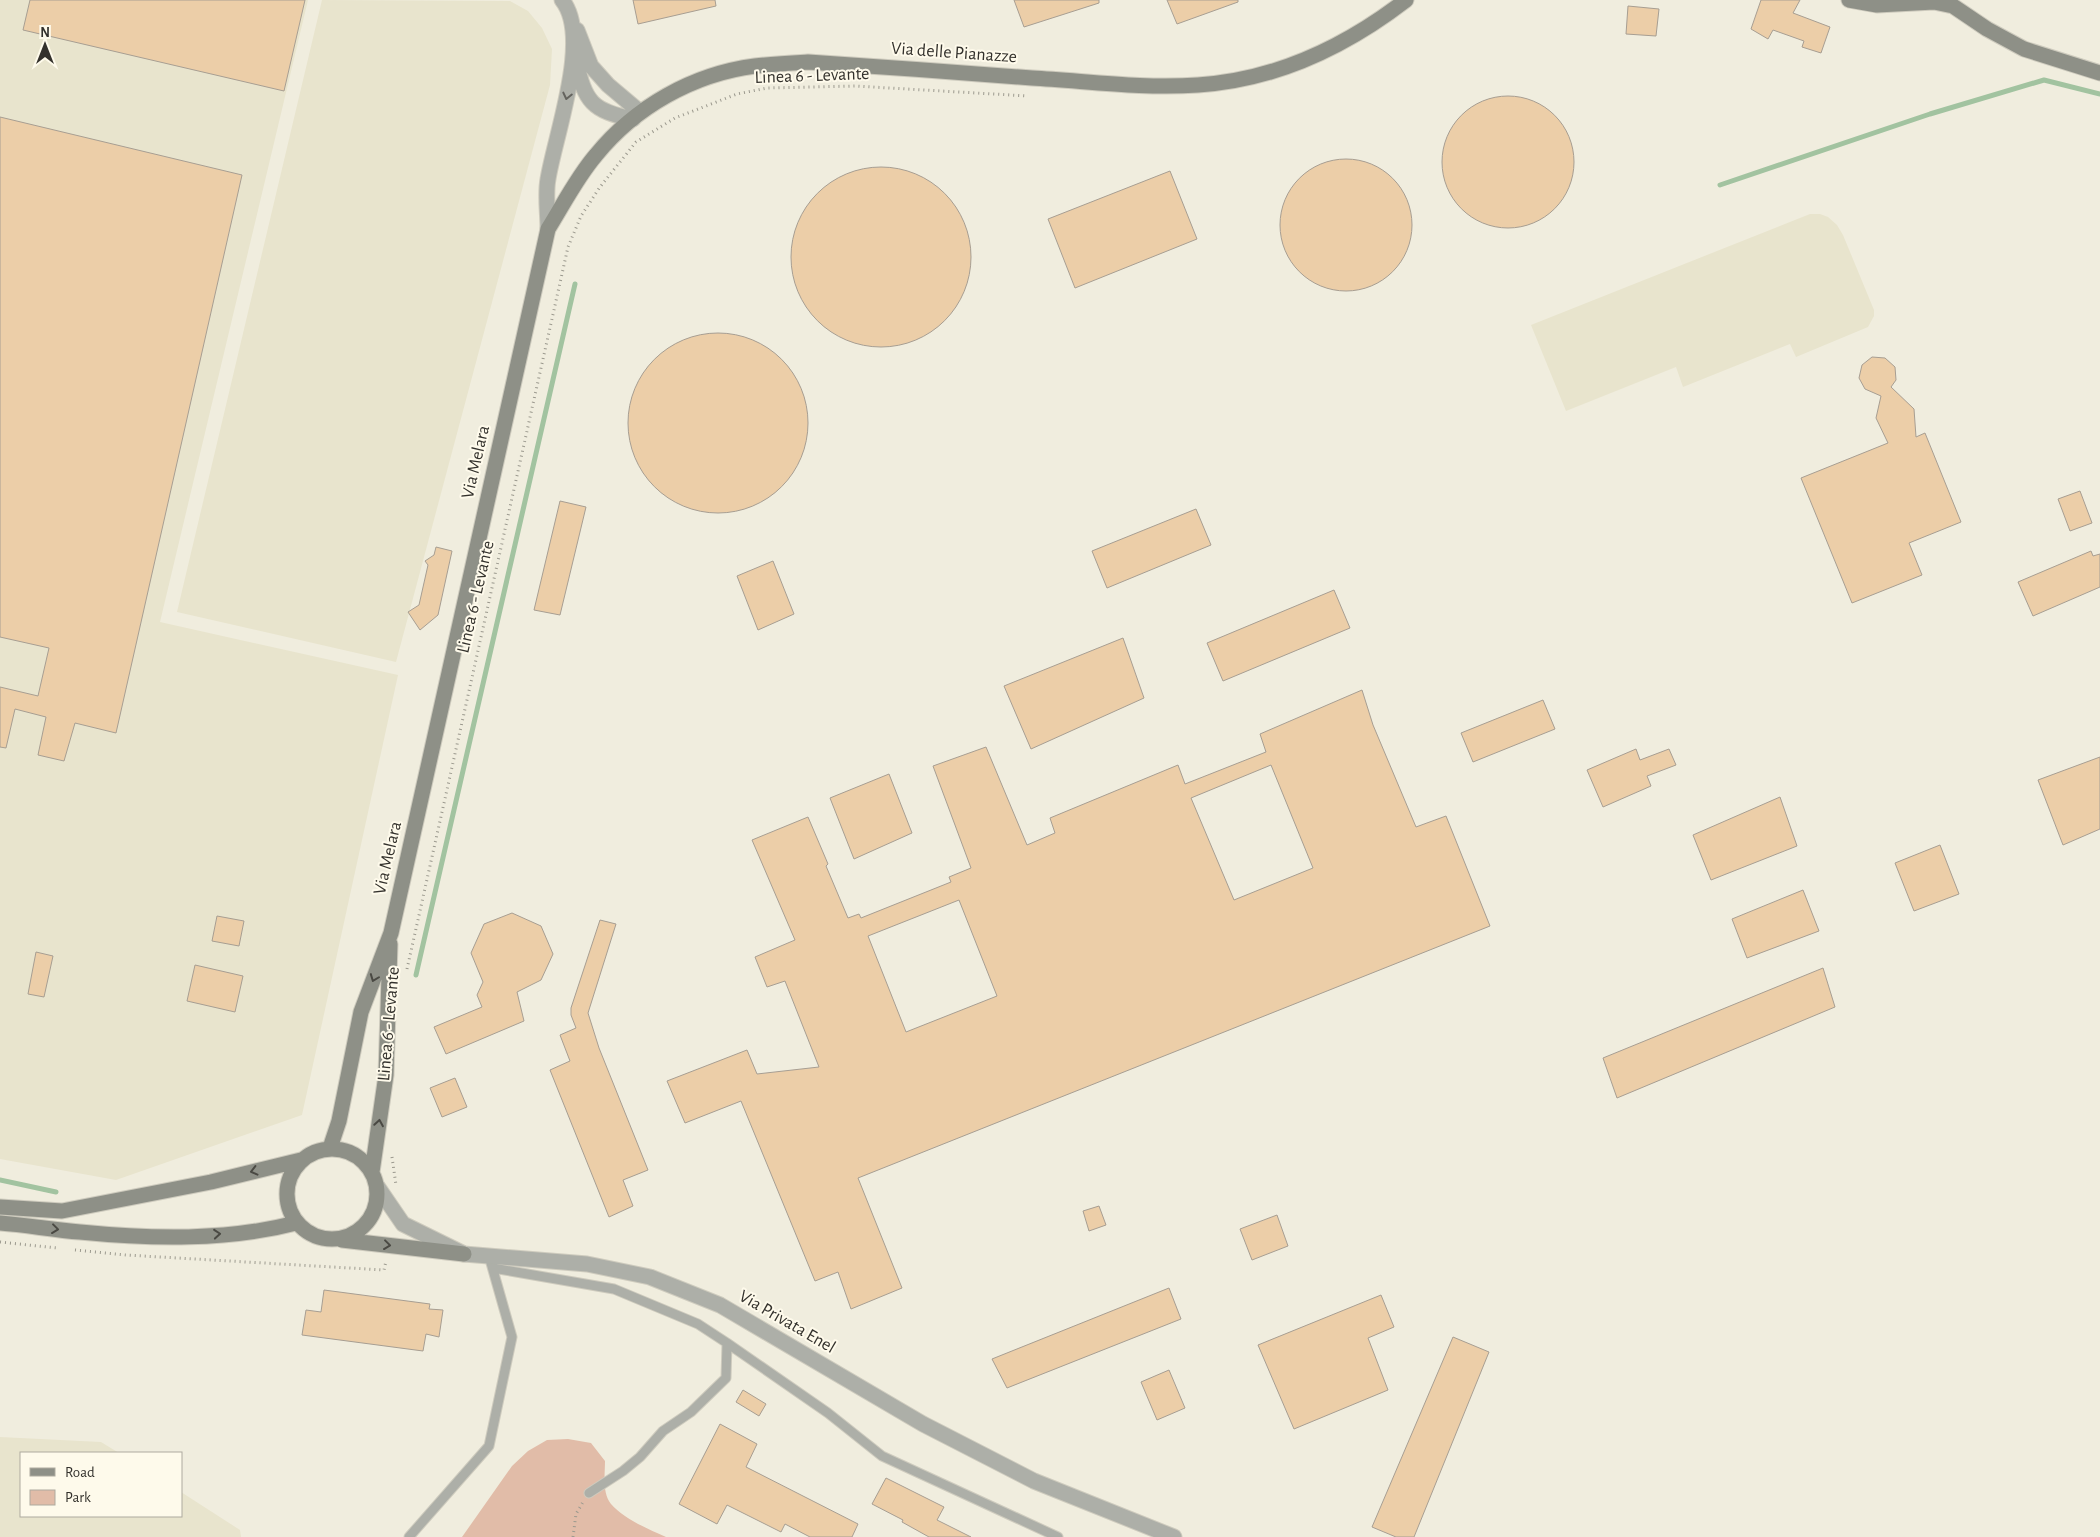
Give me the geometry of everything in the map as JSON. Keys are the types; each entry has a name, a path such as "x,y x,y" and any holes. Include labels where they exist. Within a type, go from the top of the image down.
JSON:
{"street":[{"name":"Via Melara","path":"391,933 548,229 548,180 570,85 574,48 571,16 562,0"},
{"name":"Via delle Pianazze","path":"548,229 595,155 637,115 647,106 672,92 711,76 754,66 808,62 1137,85 1198,85 1232,81 1276,71 1321,54 1375,24 1406,0"},
{"path":"1849,0 1877,5 1920,1 1953,6 1987,29 2024,49 2100,73"},
{"path":"571,16 591,66 637,115"},
{"path":"574,48 580,81 589,100 613,115 637,115"},
{"path":"330,1148 339,1122 361,1012 391,933"},
{"path":"338,1239 355,1233 369,1221 376,1204 374,1179 386,1075 391,933"},
{"path":"0,1207 62,1212 211,1182 301,1160 315,1152 330,1148 354,1154 374,1179"},
{"path":"301,1160 291,1174 286,1190 288,1207 296,1223 308,1233 322,1239 338,1239 464,1254"},
{"name":"Via Privata Enel","path":"374,1179 403,1224 464,1254 490,1262 587,1264 650,1277 720,1305 923,1424 1034,1480 1174,1537"},
{"path":"3,1223 79,1232 152,1237 213,1235 276,1228 296,1223"}],"lane":[{"path":"409,1537 489,1446 512,1337 490,1262 614,1289 698,1324 828,1413 882,1456 1058,1537"},
{"path":"589,1493 640,1457 664,1431 691,1412 726,1378 727,1343"}],"path":[{"name":"Linea 6 - Levante","path":"406,971 568,247 581,216 600,187 636,142 675,118 744,93 767,88 855,86 1032,96"},
{"path":"393,1152 392,1162 398,1194"},
{"path":"0,1242 58,1248"},
{"path":"68,1249 126,1255 384,1270 390,1246"},
{"path":"574,1537 576,1514 589,1493"}],"shaded area":[{"path":"0,0 308,0 160,622 398,675 302,1115 116,1180 0,1159"},
{"path":"322,0 510,1 528,11 542,28 552,49 550,85 396,662 177,612"},
{"path":"1810,214 1820,214 1828,217 1837,225 1843,235 1874,310 1874,316 1868,327 1796,357 1790,344 1683,387 1676,367 1566,411 1531,325"},
{"path":"0,1437 101,1442 117,1452 20,1452 20,1517 182,1517 182,1493 240,1530 241,1537 0,1537"}],"green space":[{"path":"568,1439 591,1443 605,1461 606,1494 608,1500 616,1509 637,1523 666,1537 462,1537 512,1466 528,1451 547,1440"}],"building":[{"path":"30,0 305,0 284,91 23,30"},
{"path":"633,0 715,0 716,6 638,24"},
{"path":"1014,0 1099,0 1099,3 1024,27"},
{"path":"1167,0 1238,0 1238,2 1177,24"},
{"path":"1761,0 1800,0 1793,13 1830,27 1821,53 1802,47 1804,41 1773,30 1768,39 1751,29"},
{"path":"1628,6 1659,9 1656,36 1626,34"},
{"path":"1508,96 1533,101 1544,107 1554,116 1563,126 1569,137 1574,162 1569,187 1563,198 1554,208 1544,217 1533,223 1508,228 1483,223 1472,217 1462,208 1453,198 1447,187 1442,162 1447,137 1453,126 1462,116 1472,107 1483,101"},
{"path":"0,117 242,175 116,733 75,723 64,761 38,755 46,717 15,709 6,748 0,747 0,687 38,696 49,648 0,637"},
{"path":"1346,159 1371,164 1383,170 1401,188 1407,200 1412,225 1407,250 1401,262 1383,280 1371,286 1346,291 1321,286 1309,280 1291,262 1285,250 1280,225 1285,200 1291,188 1309,170 1321,164"},
{"path":"881,167 899,169 915,174 931,182 950,200 956,207 967,231 971,257 969,275 964,291 956,307 938,326 931,332 907,343 881,347 863,345 847,340 831,332 812,314 806,307 795,283 791,257 793,239 798,223 806,207 824,188 831,182 855,171"},
{"path":"1170,171 1197,239 1075,288 1048,219"},
{"path":"718,333 736,335 752,340 768,348 787,366 793,373 804,397 808,423 806,441 801,457 793,473 775,492 768,498 744,509 718,513 700,511 684,506 668,498 649,480 643,473 632,449 628,423 630,405 635,389 643,373 661,354 668,348 692,337"},
{"path":"1872,357 1885,358 1895,367 1896,380 1891,387 1914,409 1916,437 1925,433 1961,522 1909,543 1922,575 1852,603 1801,478 1888,443 1876,418 1881,396 1865,389 1859,378 1862,365"},
{"path":"2080,491 2092,523 2070,531 2058,499"},
{"path":"560,501 586,507 560,615 534,610"},
{"path":"1196,509 1211,545 1107,588 1092,551"},
{"path":"436,547 452,551 438,615 420,630 408,612 419,605 428,565 425,561 434,555"},
{"path":"2091,551 2093,556 2100,554 2100,587 2033,616 2018,582"},
{"path":"773,561 794,614 758,630 737,576"},
{"path":"1334,590 1350,628 1223,681 1207,643"},
{"path":"1123,638 1144,698 1031,749 1004,686"},
{"path":"1362,690 1373,725 1416,827 1446,816 1490,926 858,1178 902,1288 851,1309 838,1272 815,1281 741,1101 685,1123 667,1081 747,1050 757,1074 819,1067 785,981 767,987 755,957 795,940 752,840 808,817 848,918 859,914 861,918 951,882 949,877 971,868 933,766 986,747 1027,845 1055,833 1050,818 1178,765 1185,784 1266,752 1260,734","holes":["1271,765 1313,868 1234,900 1191,798","959,900 997,996 906,1032 868,936"]},
{"path":"1543,700 1555,729 1473,762 1461,733"},
{"path":"1636,749 1640,760 1669,749 1676,765 1647,776 1651,786 1603,807 1587,770"},
{"path":"2100,757 2100,829 2063,845 2038,780"},
{"path":"889,774 912,833 854,859 830,798"},
{"path":"1780,797 1797,846 1711,880 1693,835"},
{"path":"1940,845 1959,894 1914,911 1895,863"},
{"path":"1803,890 1819,931 1747,958 1732,919"},
{"path":"512,913 541,926 553,954 541,980 517,992 524,1021 446,1054 434,1027 482,1007 477,995 483,982 471,953 484,924"},
{"path":"217,916 244,921 239,946 212,941"},
{"path":"600,920 616,924 588,1013 599,1048 648,1170 623,1180 633,1206 609,1217 550,1070 570,1061 560,1035 576,1028 571,1015 571,1008"},
{"path":"36,952 53,956 44,997 28,994"},
{"path":"195,965 243,976 235,1012 187,1001"},
{"path":"1823,968 1835,1007 1617,1098 1603,1058"},
{"path":"455,1078 467,1107 442,1117 430,1088"},
{"path":"1099,1206 1106,1225 1089,1231 1083,1211"},
{"path":"1277,1215 1288,1246 1252,1260 1240,1229"},
{"path":"1169,1288 1181,1319 1007,1388 992,1359"},
{"path":"324,1290 430,1304 429,1309 443,1310 439,1337 426,1334 423,1351 302,1335 306,1310 321,1312"},
{"path":"1381,1295 1394,1327 1368,1338 1388,1390 1294,1429 1258,1345"},
{"path":"1453,1337 1489,1352 1414,1537 1396,1537 1372,1527"},
{"path":"1169,1370 1185,1408 1157,1420 1141,1382"},
{"path":"743,1390 766,1404 759,1416 736,1402"},
{"path":"720,1424 757,1444 746,1467 858,1524 852,1537 810,1537 785,1524 781,1532 727,1505 717,1524 679,1504"},
{"path":"886,1478 944,1507 937,1520 971,1537 929,1537 902,1522 903,1520 872,1504"}],"waterway":[{"path":"1720,185 1930,114 2044,80 2100,94"},
{"path":"416,975 575,284"},
{"path":"0,1180 56,1192"}]}
